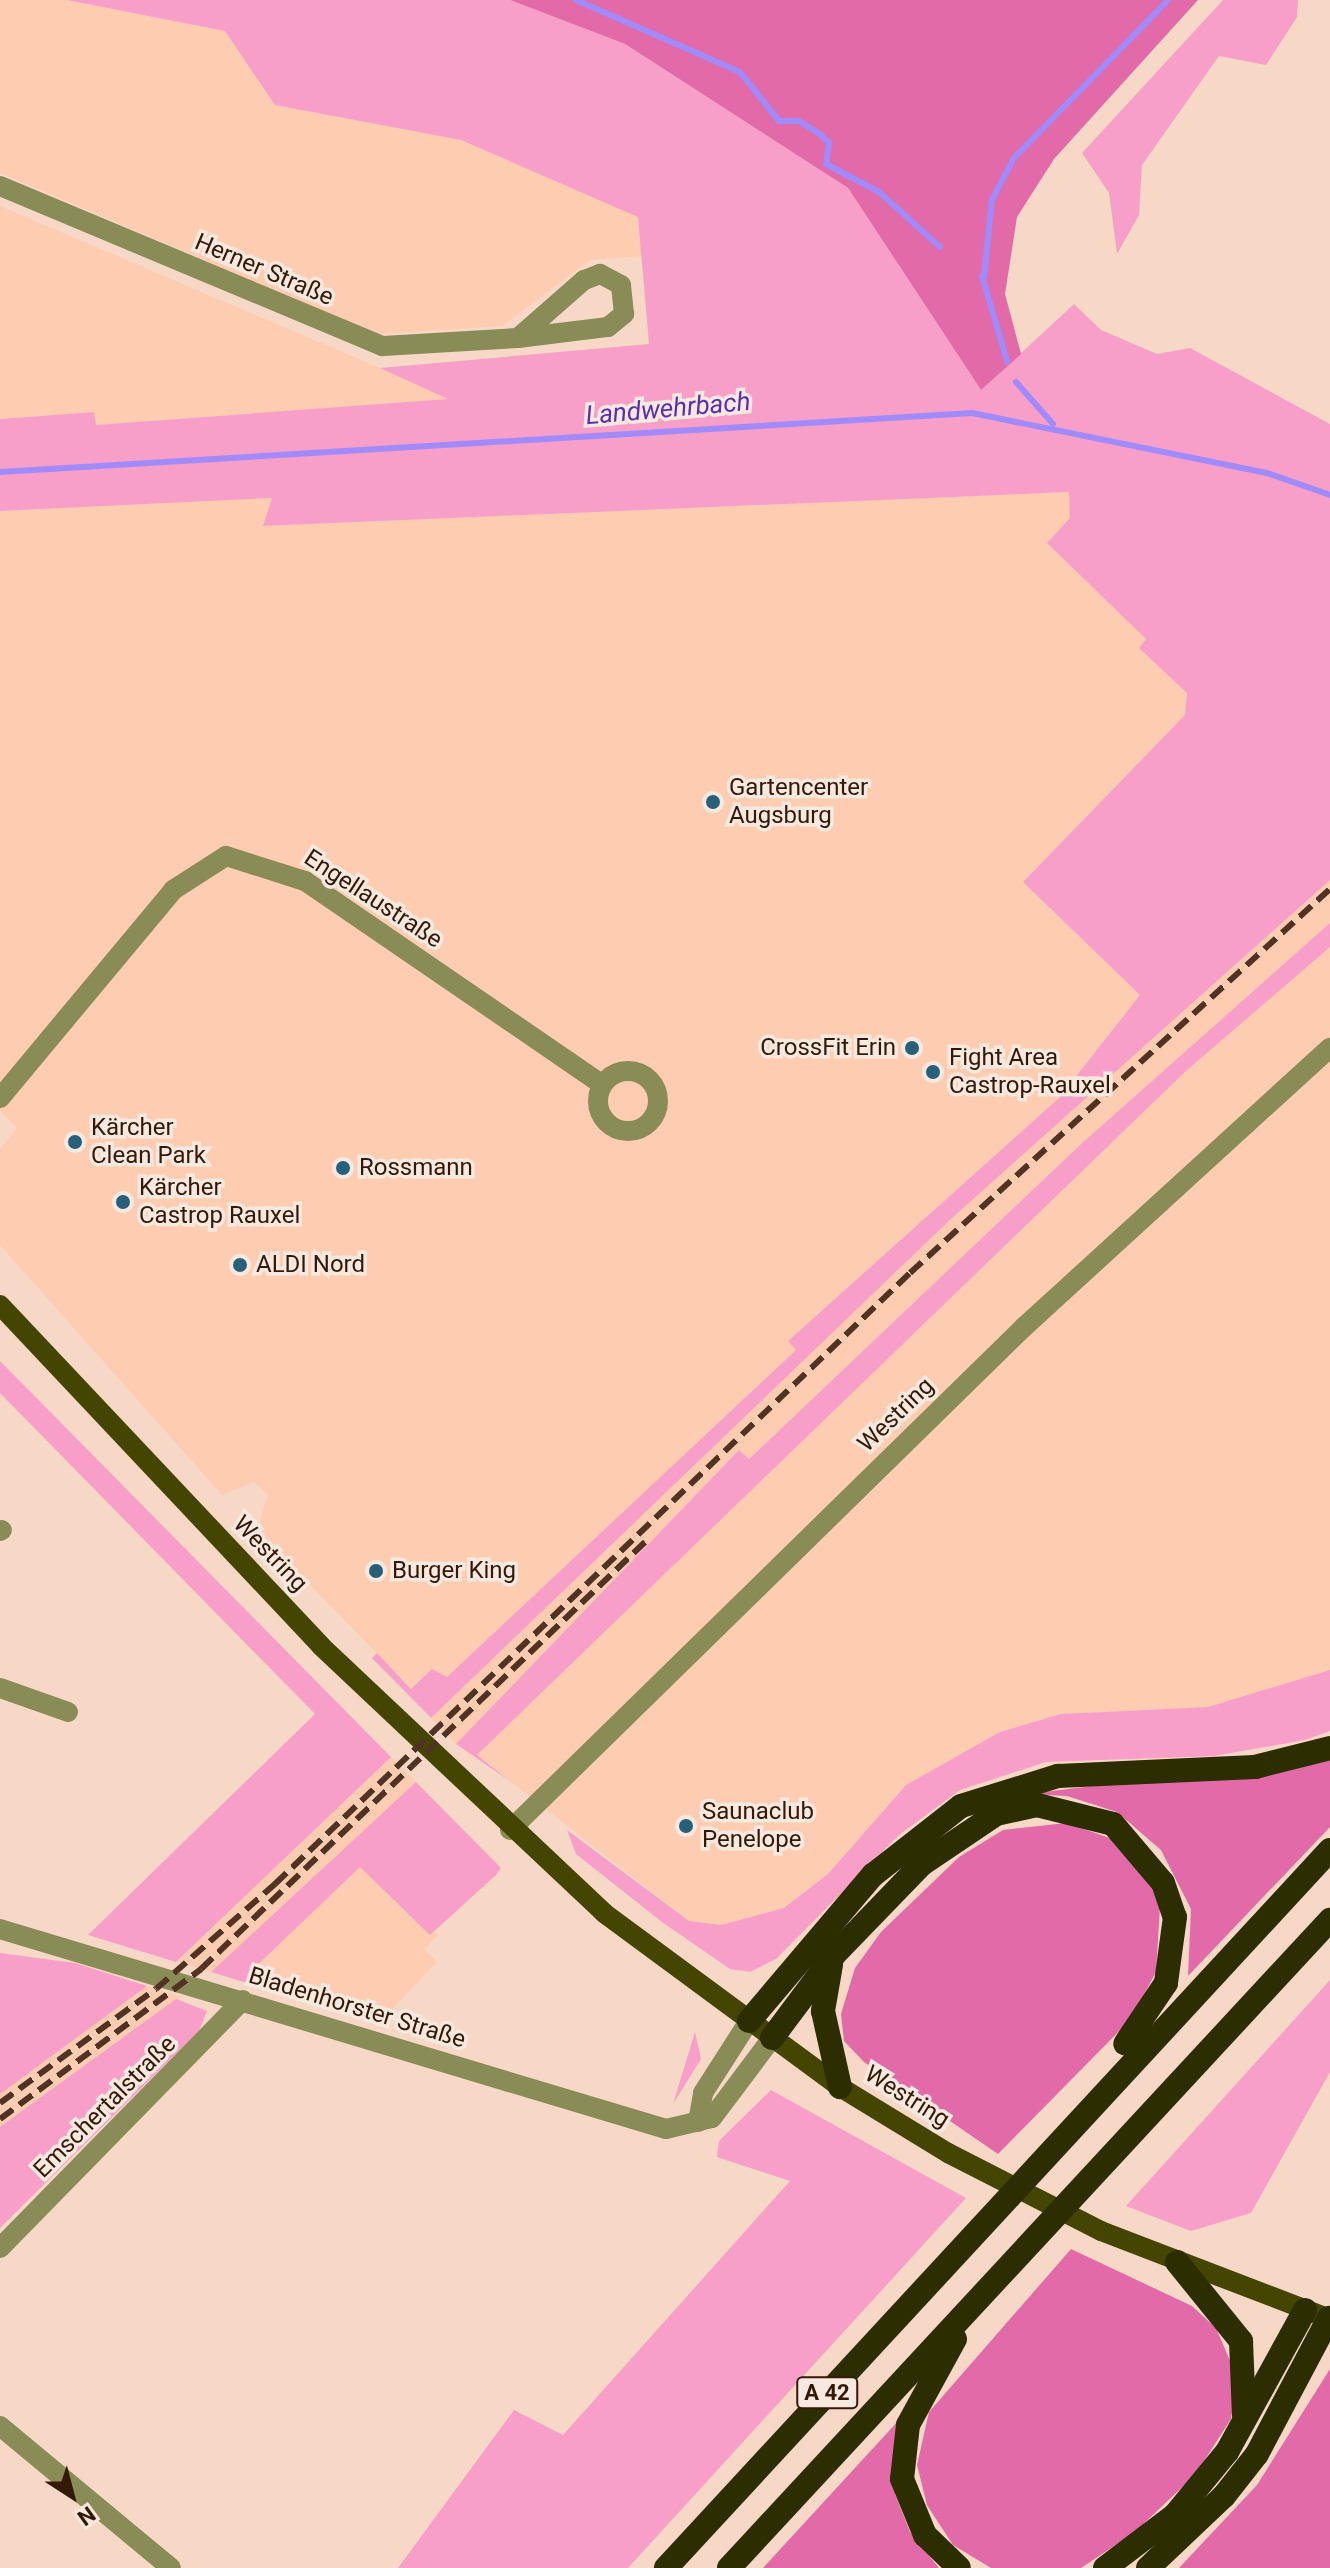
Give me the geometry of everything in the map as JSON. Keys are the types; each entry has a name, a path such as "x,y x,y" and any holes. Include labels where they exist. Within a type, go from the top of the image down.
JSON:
{"highway":[{"path":"749,2021 873,1875 976,1799 1058,1776 1255,1767 1330,1748"},
{"path":"772,2038 834,1955 922,1864 996,1814 1067,1807 1113,1824 1163,1883 1175,1917 1174,1949 1166,1983 1088,2104"},
{"name":"A 42","path":"666,2568 1088,2104 1330,1850"},
{"name":"A 42","path":"729,2568 1330,1920"},
{"path":"834,1955 823,2011 840,2087"},
{"path":"1177,2262 1241,2341 1248,2391 1242,2426"},
{"path":"959,2568 915,2519 902,2479 903,2446 977,2299"},
{"path":"1105,2568 1175,2515 1242,2426 1305,2310"},
{"path":"1148,2568 1224,2496 1257,2454 1330,2318"}],"main road":[{"name":"Westring","path":"0,1305 321,1646 510,1830 749,2021 840,2087 948,2153 1177,2262 1330,2318"}],"street":[{"name":"Herner Straße","path":"0,186 371,345 518,338 608,327 624,314 621,285 600,274 584,280 518,338"},
{"name":"Engellaustraße","path":"0,1098 173,890 226,856 305,881 602,1084"},
{"name":"Westring","path":"510,1830 1024,1327 1330,1048"},
{"path":"0,1688 68,1712"},
{"name":"Bladenhorster Straße","path":"0,1929 666,2129 698,2122 725,2105 772,2038"},
{"name":"Emschertalstraße","path":"0,2248 243,2000"},
{"path":"698,2122 703,2093 749,2021"},
{"path":"0,2426 171,2568"}],"shaded area":[{"path":"0,0 67,0 225,31 275,105 461,140 639,217 642,256 590,260 502,326 379,334 0,173"},
{"path":"67,0 510,0 625,44 848,188 981,390 1074,304 1101,330 1157,354 1190,348 1330,424 1330,880 952,1218 431,1718 372,1658 377,1653 411,1689 432,1669 447,1677 796,1350 788,1341 1059,1098 1140,995 1023,882 1185,715 1187,693 1139,648 1146,639 1047,543 1070,518 1069,492 263,526 272,498 0,511 0,419 94,412 96,425 448,399 380,368 649,344 638,217 461,140 275,105 225,31"},
{"path":"510,0 1198,0 1054,159 1017,217 1005,294 1021,354 981,390 848,188 625,44"},
{"path":"1223,0 1298,0 1297,17 1266,65 1219,56 1142,165 1139,215 1117,254 1109,193 1082,153"},
{"path":"0,206 451,399 95,425 93,412 0,419"},
{"path":"1070,492 1070,518 1047,543 1147,640 1139,648 1187,693 1185,715 1023,882 1140,995 1059,1098 788,1341 797,1350 604,1536 447,1678 432,1670 412,1689 266,1540 260,1519 268,1495 254,1482 222,1495 0,1245 0,1149 17,1128 0,1111 0,511 273,498 264,526"},
{"path":"1330,880 1330,923 1080,1145 749,1459 739,1450 456,1744 431,1718 952,1218"},
{"path":"1330,923 1330,947 1186,1071 477,1755 510,1781 456,1744 739,1450 749,1459 1080,1145"},
{"path":"1330,947 1330,1670 1208,1707 1061,1714 1000,1732 906,1785 828,1874 784,1908 721,1925 689,1921 477,1755 1186,1071"},
{"path":"0,1361 391,1757 176,1962 88,1935 315,1714 0,1393"},
{"path":"1330,1670 1330,1731 1305,1740 1214,1756 1046,1762 960,1790 899,1835 776,1959 750,1972 730,1969 662,1922 576,1854 567,1830 689,1921 721,1925 784,1908 828,1874 906,1785 1000,1732 1061,1714 1208,1707"},
{"path":"391,1757 416,1782 342,1855 211,1972 177,1962"},
{"path":"1330,1757 1330,1827 1188,1976 1191,1909 1161,1850 1117,1812 1067,1796 1027,1794"},
{"path":"416,1782 501,1868 496,1875 430,1935 360,1867 247,1975 385,2017 379,2023 211,1972"},
{"path":"1066,1823 1110,1838 1147,1877 1160,1907 1156,1972 1131,2019 998,2154 864,2062 844,2041 841,2014 855,1968 881,1932 959,1857 1003,1830"},
{"path":"360,1866 438,1935 424,1949 437,1962 385,2017 247,1975"},
{"path":"0,1953 75,1963 147,1986 0,2094"},
{"path":"1330,1980 1330,2072 1251,2213 1191,2231 1126,2206"},
{"path":"147,1986 181,1997 0,2127 0,2094"},
{"path":"176,1999 207,2011 199,2031 0,2228 0,2127"},
{"path":"695,2032 701,2059 673,2104"},
{"path":"771,2090 966,2198 628,2568 398,2568 514,2410 563,2435 790,2181 717,2157 719,2141"},
{"path":"1071,2249 1192,2306 1216,2328 1237,2377 1231,2419 1195,2475 1135,2532 1081,2568 991,2568 953,2545 927,2505 917,2465 929,2412"},
{"path":"1330,2369 1330,2568 1179,2568 1257,2485"},
{"path":"899,2420 895,2494 910,2532 939,2568 763,2568"}],"waterway":[{"path":"576,0 740,72 779,121 799,121 829,143 826,164 879,192 940,247"},
{"path":"984,277 992,200 1014,158 1168,0"},
{"path":"982,276 1007,361"},
{"path":"1016,382 1053,424"},
{"name":"Landwehrbach","path":"0,472 972,413 1267,473 1330,495"}],"railway":[{"path":"0,2103 156,1989 275,1884 910,1273 1330,889"},
{"path":"0,2119 201,1969 645,1542"}],"place":[{"name":"Gartencenter Augsburg","path":"713,802"},
{"name":"CrossFit Erin","path":"912,1048"},
{"name":"Fight Area Castrop-Rauxel","path":"933,1072"},
{"name":"Kärcher Clean Park","path":"75,1142"},
{"name":"Rossmann","path":"343,1168"},
{"name":"Kärcher Castrop Rauxel","path":"123,1202"},
{"name":"ALDI Nord","path":"240,1265"},
{"name":"Burger King","path":"376,1571"},
{"name":"Saunaclub Penelope","path":"686,1826"}]}
